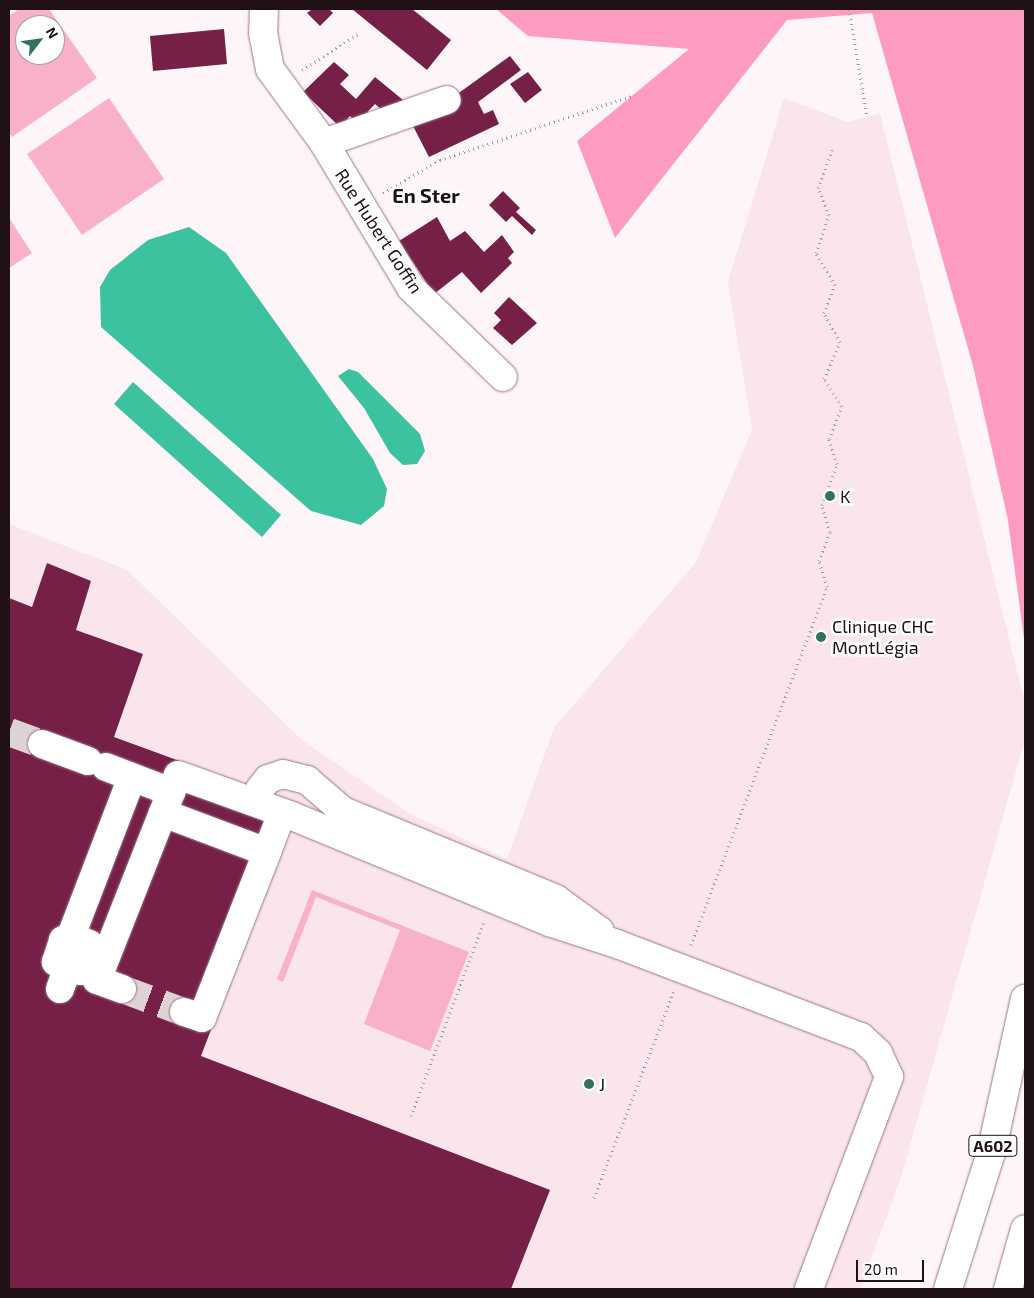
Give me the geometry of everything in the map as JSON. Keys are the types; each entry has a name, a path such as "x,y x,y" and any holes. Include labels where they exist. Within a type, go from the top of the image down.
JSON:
{"main road":[{"name":"Rue Hubert Goffin","path":"264,9 263,33 270,69 324,144 411,288 504,377"},
{"path":"324,144 447,100"},
{"path":"42,744 132,777 167,802 267,852"},
{"path":"122,990 98,980 178,774 282,813 549,922 617,944 861,1037 878,1053 889,1077 809,1289"},
{"path":"260,789 268,779 283,774 307,780 343,810 556,898 617,944"},
{"path":"64,978 56,962 63,940 70,936 132,777"},
{"path":"184,1012 202,1018 282,813"},
{"name":"A602","path":"948,1289 991,1153 1025,999"},
{"path":"1008,1289 1025,1229"}],"path":[{"path":"849,9 867,117"},
{"path":"279,82 316,63 358,34"},
{"path":"361,205 440,160 505,140 634,95"},
{"path":"594,1198 827,587 819,561 830,532 822,505 837,464 829,439 842,406 824,379 840,342 824,312 835,284 816,253 829,215 818,188 832,148"},
{"path":"411,1116 487,914"}],"shaded area":[{"path":"19,9 49,9 53,15 15,15 15,65 65,65 65,32 97,78 12,137 9,132 9,16"},
{"path":"496,9 1025,9 1025,646 1008,520 973,366 872,13 787,20 615,238 577,141 689,49 528,36"},
{"path":"109,98 164,179 82,235 27,154"},
{"name":"Clinique CHC MontLégia","path":"784,98 847,122 880,113 1025,704 1025,739 901,1177 860,1289 9,1289 9,524 127,570 302,740 410,814 507,859 554,728 696,562 752,430 728,282"},
{"path":"9,218 32,253 9,268"},
{"path":"189,227 226,253 373,459 387,489 384,506 361,525 311,511 101,327 100,287 110,270 148,240"},
{"path":"349,369 358,372 420,434 425,451 417,464 403,465 390,453 364,408 338,376"},
{"path":"133,382 281,515 262,537 114,404"},
{"path":"312,890 469,952 430,1051 364,1024 400,930 316,897 283,982 277,979"}],"building":[{"path":"312,9 329,9 333,13 320,26 307,13"},
{"path":"352,9 412,9 451,40 427,70"},
{"path":"224,29 227,64 153,71 150,36"},
{"path":"510,56 521,70 478,102 484,114 493,110 499,124 429,157 413,126"},
{"path":"334,62 349,75 340,84 356,99 375,77 403,100 389,116 375,104 357,123 350,116 340,127 303,92"},
{"path":"528,72 542,90 525,103 510,84"},
{"path":"503,191 520,208 516,212 536,230 532,235 512,216 506,222 489,205"},
{"path":"437,217 450,241 465,231 484,252 502,235 514,252 508,258 512,263 481,293 462,272 434,294 399,241"},
{"path":"509,297 537,323 512,345 493,328 501,320 494,313"},
{"path":"47,563 91,581 76,630 143,654 114,737 297,804 201,1056 550,1190 511,1289 9,1289 9,598 32,607"}],"tunnel":[{"path":"9,732 42,744"},
{"path":"122,989 184,1012"}],"place":[{"name":"K","path":"830,496"},
{"name":"Clinique CHC MontLégia","path":"821,637"},
{"name":"J","path":"589,1084"}],"district":[{"name":"En Ster","path":"426,195"}]}
